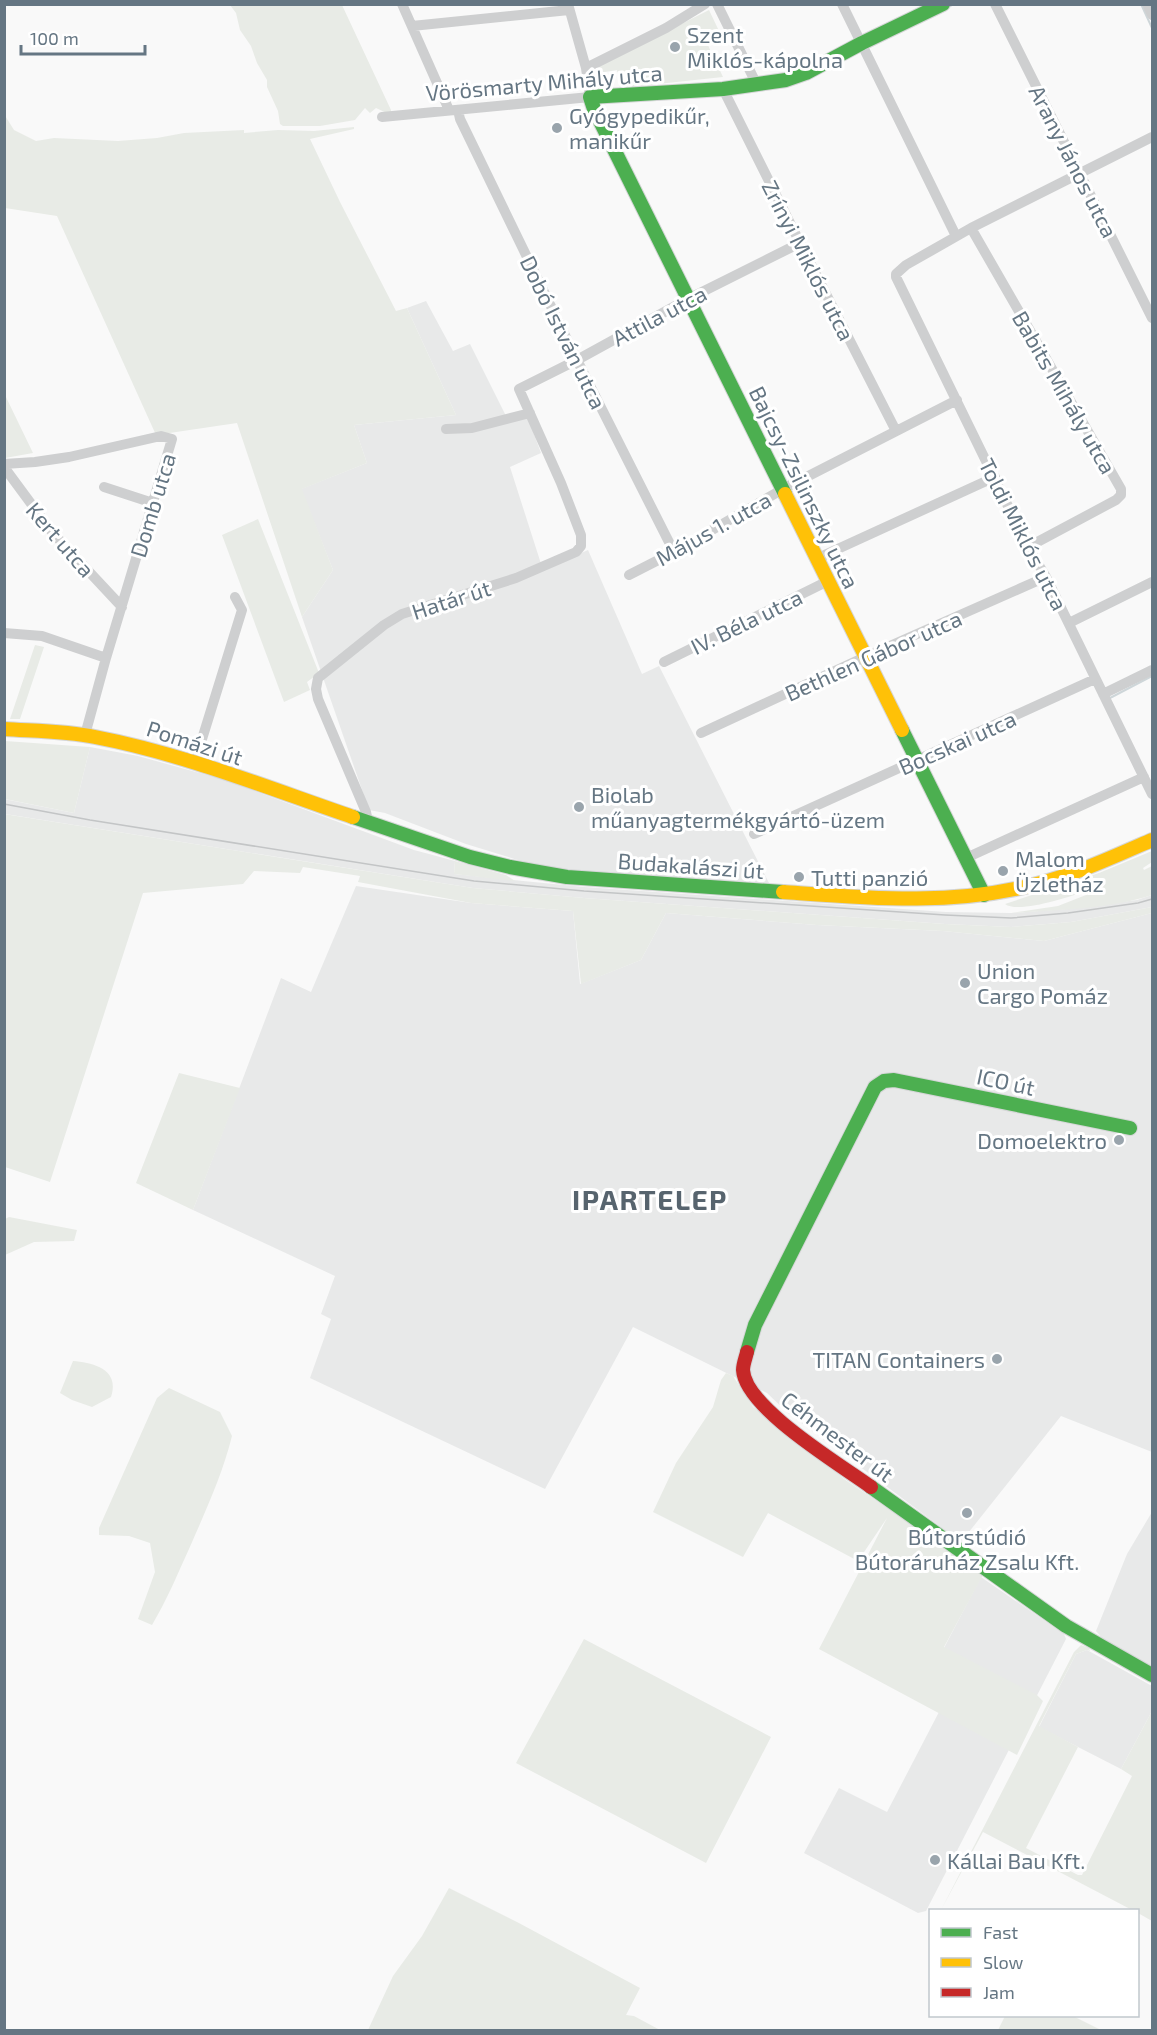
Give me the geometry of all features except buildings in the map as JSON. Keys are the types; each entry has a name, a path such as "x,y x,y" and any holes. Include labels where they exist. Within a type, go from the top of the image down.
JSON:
{"street":[{"name":"Dobó István utca","path":"402,4 674,552"},
{"path":"586,68 666,28 705,4"},
{"path":"717,4 756,83"},
{"path":"842,4 956,236 1152,137"},
{"name":"Vörösmarty Mihály utca","path":"382,117 590,97 723,88 786,80 806,73 943,4"},
{"name":"Arany János utca","path":"995,4 1152,318"},
{"path":"1147,4 1152,15"},
{"path":"412,26 568,7 586,68 590,97"},
{"name":"Zrínyi Miklós utca","path":"723,88 896,431"},
{"name":"Bajcsy-Zsilinszky utca","path":"590,97 594,110 984,894"},
{"name":"Babits Mihály utca","path":"971,228 1121,489 1116,500 1028,547"},
{"name":"Toldi Miklós utca","path":"956,236 906,265 896,274 901,290 1028,547 1069,623 1152,794"},
{"name":"Attila utca","path":"519,388 577,360 688,298 800,243"},
{"name":"Határ út","path":"368,821 318,699 316,689 318,678 384,625 402,614 516,578 576,552 581,546 572,512 519,388"},
{"name":"Május 1. utca","path":"629,575 674,552 783,489 957,400"},
{"path":"446,429 472,428 530,413"},
{"name":"Domb utca","path":"4,465 69,457 161,436 172,439 85,735"},
{"name":"Kert utca","path":"4,465 52,532 122,607"},
{"name":"IV. Béla utca","path":"818,558 995,477"},
{"path":"104,487 153,503"},
{"name":"Bethlen Gábor utca","path":"701,733 1046,577"},
{"name":"IV. Béla utca","path":"664,662 828,581"},
{"path":"1069,623 1152,582"},
{"path":"197,762 198,752 242,610 235,597"},
{"path":"4,633 42,636 106,658"},
{"path":"1103,694 1152,669"},
{"name":"Bocskai utca","path":"754,834 1095,680"},
{"name":"Pomázi út","path":"4,729 85,735 138,745 197,762 368,821"},
{"path":"966,858 1144,777"},
{"name":"Budakalászi út","path":"368,821 492,863 567,877 876,899 944,899 1034,885 1105,862 1152,840"},
{"name":"ICO út","path":"875,1087 884,1081 894,1080 1130,1128"},
{"name":"Céhmester út","path":"875,1087 755,1325 743,1372 754,1397 784,1425 1066,1626 1152,1675"}],"shaded area":[{"path":"230,5 342,5 391,110 391,115 376,108 370,113 365,108 355,120 320,126 283,126 280,124 278,111 267,87 267,80 257,63 251,46 240,30 236,13"},
{"path":"709,10 719,31 705,39 723,77 620,88 617,70 593,74 600,65"},
{"path":"4,114 14,130 36,141 54,138 118,141 184,133 244,130 244,133 278,130 314,131 354,127 354,129 310,139 396,311 407,308 456,415 354,425 367,463 302,489 333,570 302,617 237,423 156,435 57,216 5,208"},
{"path":"426,301 453,351 470,344 506,416 528,418 541,453 510,467 543,570 588,550 642,674 659,666 769,883 547,869 466,844 385,813 369,810 302,617 333,570 301,489 367,463 354,425 456,415 407,308"},
{"path":"5,395 33,453 5,458"},
{"path":"258,519 319,673 307,682 310,690 284,702 222,535"},
{"path":"35,645 44,647 20,719 10,719"},
{"path":"5,741 90,747 74,813 5,799"},
{"path":"90,747 138,756 225,780 414,850 455,861 454,874 584,887 946,912 1011,913 1066,909 1137,900 1152,895 1152,907 1071,922 1011,927 584,898 473,888 5,814 4,799 74,813"},
{"path":"4,814 473,888 584,898 1011,927 1071,922 1152,907 1152,913 1044,941 943,931 817,925 666,913 641,960 581,984 573,911 471,903 358,882 360,876 303,867 300,873 254,871 243,884 143,893 50,1182 5,1167"},
{"path":"1152,851 1152,862 1143,868 1144,870 1152,866 1152,895 1101,906 1046,911 1011,913 1058,906 1086,895 1084,892 1031,906 1011,907 1005,904 1099,873"},
{"path":"455,861 506,875 515,881 454,874"},
{"path":"356,886 471,903 573,911 580,984 641,960 666,913 817,925 943,931 1044,941 1152,913 1152,1452 1061,1416 961,1542 788,1413 767,1393 633,1327 545,1489 310,1378 331,1319 321,1314 335,1276 193,1210 281,978 311,992"},
{"path":"179,1073 240,1088 193,1210 136,1183"},
{"path":"9,1217 77,1230 74,1241 34,1242 5,1255 5,1219"},
{"path":"73,1361 103,1369 112,1380 111,1397 92,1407 60,1393"},
{"path":"726,1373 733,1376 753,1407 811,1450 844,1479 984,1573 944,1647 1037,1695 1043,1701 1017,1755 819,1649 887,1518 858,1561 768,1513 743,1557 653,1512 676,1463 713,1407 721,1380"},
{"path":"169,1388 220,1412 232,1436 207,1508 172,1587 152,1625 138,1619 155,1572 150,1543 129,1536 99,1535 99,1528 157,1398"},
{"path":"1152,1512 1152,1669 1102,1638 1096,1631 1127,1554"},
{"path":"981,1577 1064,1634 1066,1639 926,1911 918,1913 804,1853 839,1788 887,1812 966,1660 977,1665 944,1648"},
{"path":"584,1639 771,1737 706,1863 516,1763"},
{"path":"1081,1645 1089,1648 1090,1651 1076,1654 1039,1726 1078,1747 1026,1848 1082,1875 1132,1776 1121,1769 1152,1711 1152,1921 1139,1914 1139,1909 1130,1909 983,1832 942,1909 1074,1652"},
{"path":"1087,1650 1152,1686 1152,1711 1121,1769 1039,1727 1076,1654"},
{"path":"449,1888 640,1988 626,2015 634,2016 660,2030 368,2030 393,1976 422,1936"},
{"path":"1004,2017 1075,2017 1101,2030 998,2030"}],"waterway":[{"path":"947,8 954,4"},
{"path":"1141,4 1152,28"},
{"path":"1110,698 1152,676"}],"tram line":[{"path":"4,804 90,820 474,881 584,891 1011,918 1068,913 1152,899"}],"traffic: fast":[{"path":"785,494 590,97 723,89 786,80 806,73 943,4"},
{"path":"902,730 984,895"},
{"path":"353,817 470,857 567,877 783,892"},
{"path":"747,1352 755,1325 875,1087 884,1081 894,1080 1130,1128"},
{"path":"871,1487 1066,1626 1152,1675"}],"traffic: slow":[{"path":"785,494 902,730"},
{"path":"4,729 73,734 128,744 225,772 353,817"},
{"path":"783,892 908,899 1002,892 1063,876 1152,840"}],"traffic: jam":[{"path":"747,1352 743,1370 748,1385 760,1401 796,1434 871,1487"}],"place":[{"name":"Szent Miklós-kápolna","path":"675,47"},
{"name":"Gyógypedikűr, manikűr","path":"557,128"},
{"name":"Biolab műanyagtermékgyártó-üzem","path":"579,807"},
{"name":"Malom Üzletház","path":"1003,871"},
{"name":"Tutti panzió","path":"799,877"},
{"name":"Union Cargo Pomáz","path":"965,983"},
{"name":"Domoelektro","path":"1119,1140"},
{"name":"TITAN Containers","path":"997,1359"},
{"name":"Bútorstúdió Bútoráruház Zsalu Kft.","path":"967,1513"},
{"name":"Kállai Bau Kft.","path":"935,1860"}],"district":[{"name":"IPARTELEP","path":"650,1199"}]}
